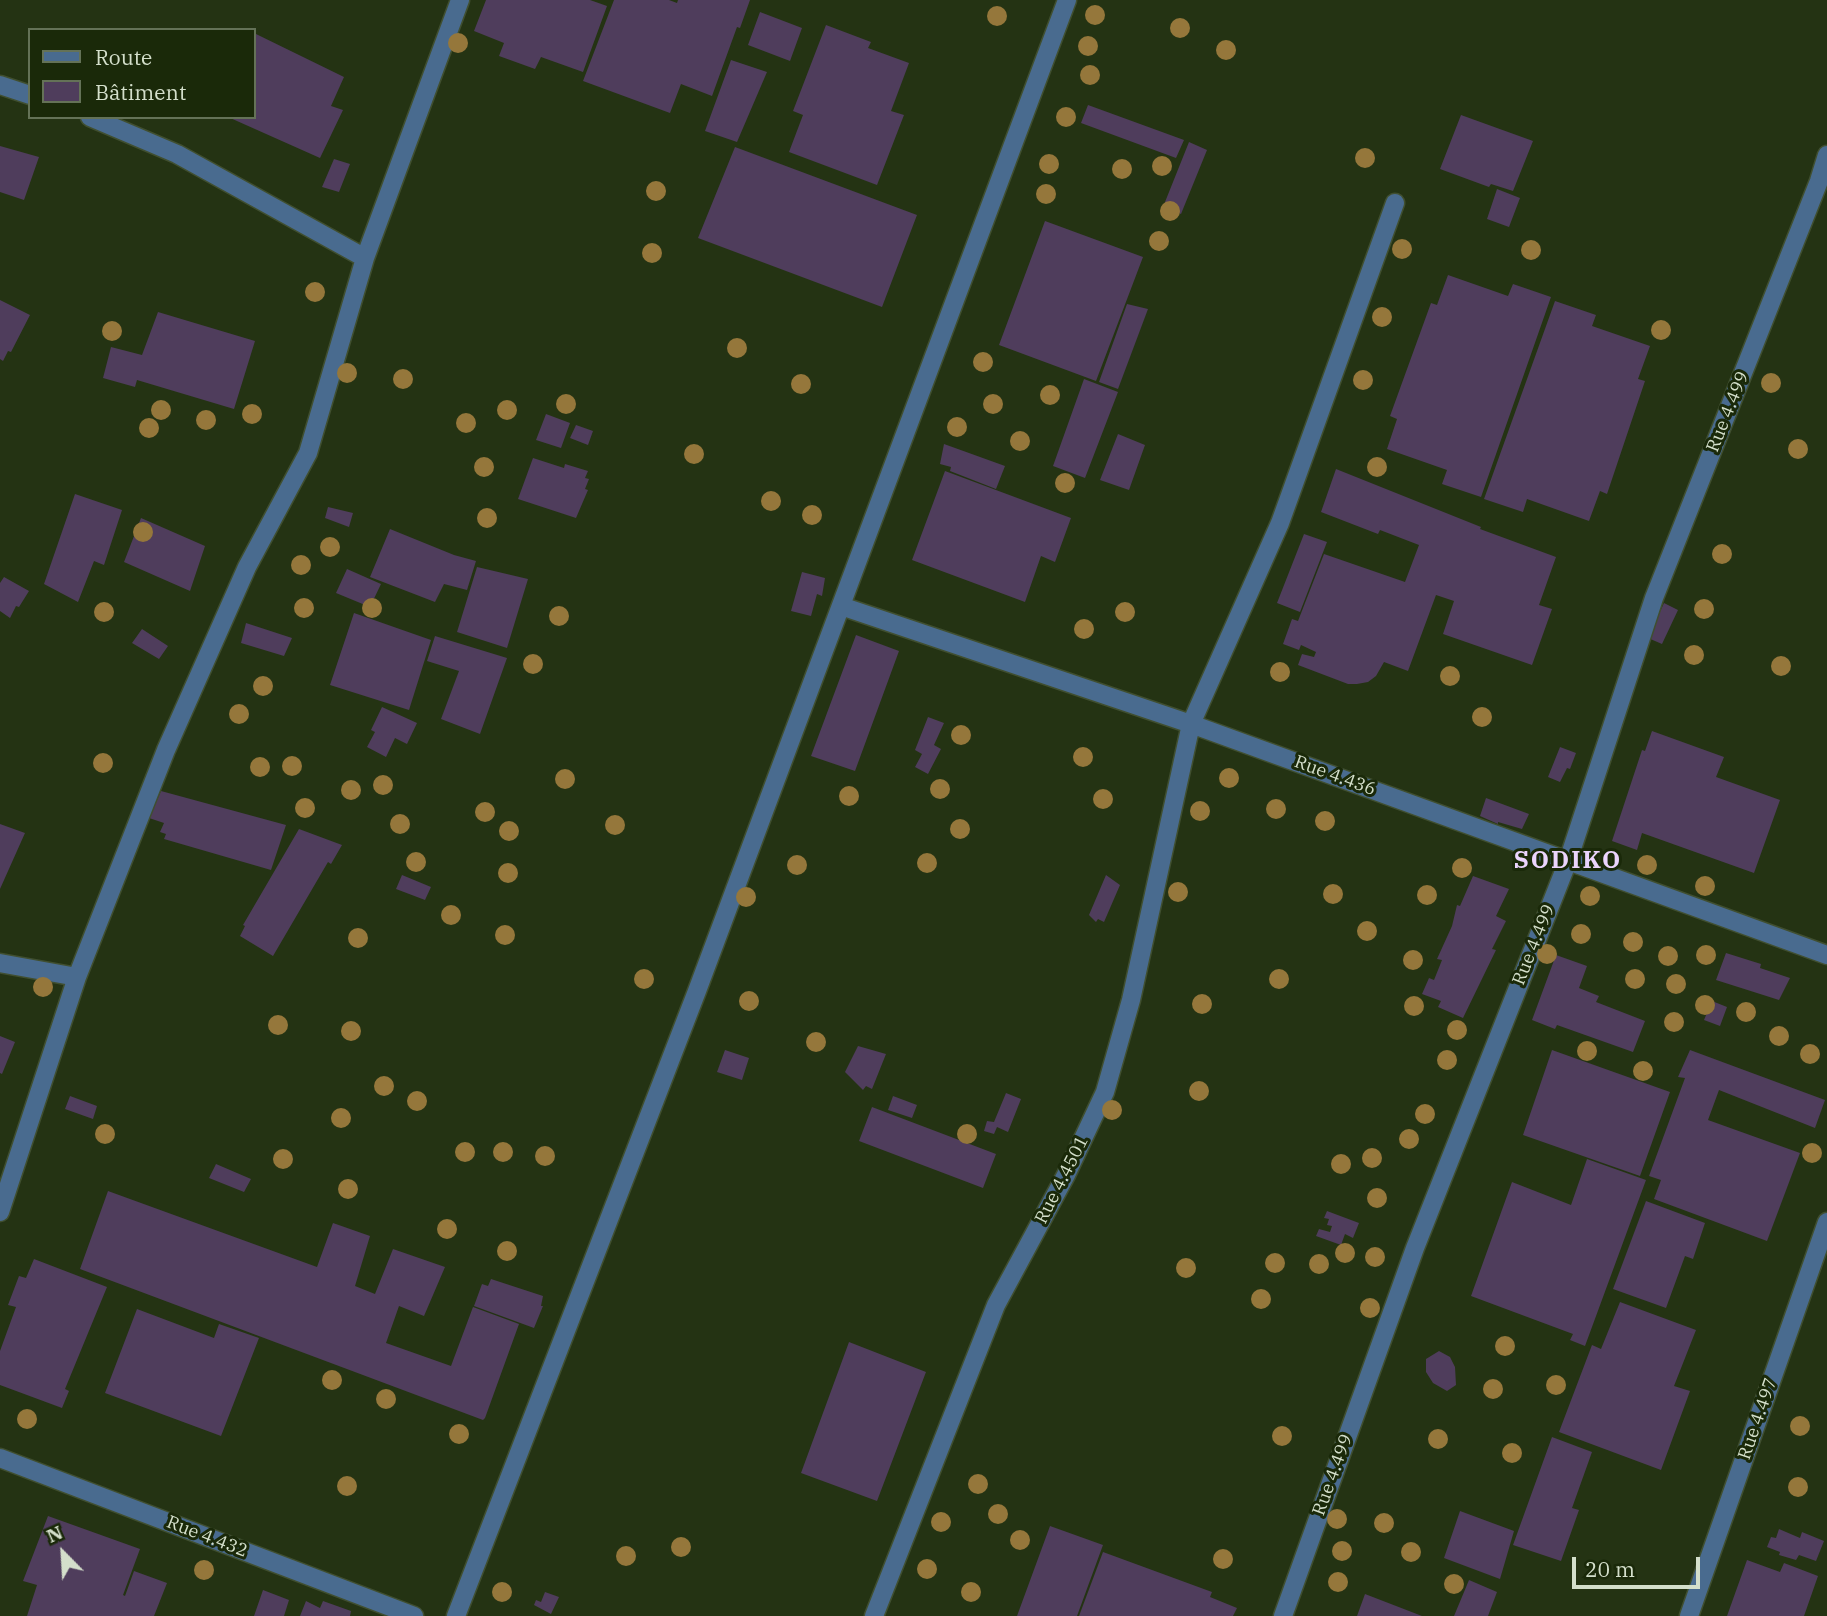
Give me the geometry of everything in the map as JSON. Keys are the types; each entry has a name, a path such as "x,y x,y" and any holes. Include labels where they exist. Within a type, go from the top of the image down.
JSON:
{"street":[{"path":"0,1212 77,977 166,750 241,579 308,453 365,258 460,0"},
{"path":"456,1616 697,991 1067,0"},
{"path":"0,85 28,94"},
{"path":"95,119 177,154 365,258"},
{"name":"Rue 4.499","path":"1283,1616 1415,1248 1568,861 1654,598 1827,155"},
{"name":"Rue 4.4501","path":"874,1616 996,1305 1066,1175 1105,1092 1131,1000 1191,724 1280,523 1395,203"},
{"name":"Rue 4.436","path":"841,606 1191,724 1827,955"},
{"path":"0,962 77,977"},
{"name":"Rue 4.497","path":"1689,1616 1827,1222"},
{"name":"Rue 4.432","path":"0,1458 414,1616"}],"building":[{"path":"486,0 590,0 607,6 583,72 541,57 535,69 499,56 504,43 474,31"},
{"path":"614,0 669,0 677,3 678,0 750,0 740,28 737,27 712,96 681,84 670,113 583,81"},
{"path":"760,12 802,28 790,61 748,45"},
{"path":"826,25 871,42 868,48 909,63 891,111 904,115 877,185 789,152 803,115 793,111"},
{"path":"256,34 344,77 331,106 343,110 320,158 232,119 256,119"},
{"path":"731,60 767,72 737,142 705,131"},
{"path":"1088,105 1184,140 1176,158 1081,123"},
{"path":"1461,115 1533,141 1513,191 1491,184 1489,187 1440,169"},
{"path":"1189,142 1207,150 1181,214 1163,207"},
{"path":"0,146 39,157 24,200 0,192"},
{"path":"735,147 917,215 882,307 698,238"},
{"path":"334,159 350,164 339,192 322,187"},
{"path":"1497,189 1520,198 1509,227 1487,219"},
{"path":"1045,221 1143,257 1096,381 999,345"},
{"path":"1448,275 1508,296 1513,284 1551,297 1481,497 1442,484 1447,470 1387,449 1397,419 1390,416 1431,303 1437,305"},
{"path":"0,300 30,315 11,352 8,351 3,361 0,359"},
{"path":"1555,301 1596,315 1592,326 1650,346 1638,379 1645,381 1607,494 1600,491 1589,521 1527,499 1523,512 1484,499"},
{"path":"1127,304 1148,309 1118,389 1099,382"},
{"path":"158,312 255,341 234,409 137,380 135,387 103,378 111,347 142,355"},
{"path":"1084,379 1118,392 1085,478 1053,466"},
{"path":"546,414 570,423 561,448 536,440"},
{"path":"576,425 593,431 588,445 570,438"},
{"path":"1118,434 1145,445 1129,490 1100,480"},
{"path":"944,444 1005,466 996,489 950,471 951,467 940,464"},
{"path":"533,458 564,468 565,464 588,471 585,478 589,479 585,489 588,490 576,518 518,499"},
{"path":"1336,469 1481,527 1480,529 1556,557 1539,605 1552,609 1532,665 1443,634 1454,601 1436,595 1408,671 1384,662 1376,676 1368,682 1348,684 1298,665 1302,654 1314,657 1316,652 1301,645 1299,650 1283,644 1292,619 1298,621 1324,554 1405,582 1419,545 1380,530 1378,534 1321,512"},
{"path":"945,471 1071,518 1055,562 1041,556 1025,602 912,560"},
{"path":"75,494 122,510 104,565 94,561 78,602 44,584"},
{"path":"328,507 353,513 349,527 325,518"},
{"path":"141,518 205,546 190,591 124,562"},
{"path":"390,529 476,561 467,590 444,584 435,602 370,577"},
{"path":"1304,534 1327,542 1300,612 1277,603"},
{"path":"477,567 528,579 507,648 457,632"},
{"path":"347,569 381,584 370,607 336,593"},
{"path":"802,572 825,578 822,596 817,594 811,616 791,611"},
{"path":"4,577 29,591 10,618 0,611 0,583"},
{"path":"1664,603 1678,610 1662,644 1648,638"},
{"path":"354,613 431,640 409,710 330,685"},
{"path":"246,623 292,638 284,656 241,643"},
{"path":"142,629 168,646 159,659 132,643"},
{"path":"856,635 899,651 855,771 811,756"},
{"path":"435,636 507,658 480,734 441,719 459,671 427,661"},
{"path":"382,707 417,723 407,744 395,738 386,757 367,747 375,732 371,730"},
{"path":"928,717 944,723 934,745 941,749 928,774 915,767 922,754 915,750"},
{"path":"1652,731 1724,757 1716,777 1780,800 1754,873 1642,833 1637,850 1612,841 1642,750 1645,751"},
{"path":"1560,747 1576,753 1570,769 1567,768 1560,782 1548,777"},
{"path":"161,791 286,825 271,870 164,839 166,834 160,832 164,823 149,818"},
{"path":"1486,798 1529,814 1522,829 1498,824 1480,816"},
{"path":"0,824 25,833 0,889"},
{"path":"299,829 342,845 331,864 328,862 273,956 240,936 245,926 243,925"},
{"path":"402,875 431,887 425,900 396,889"},
{"path":"1106,875 1120,885 1104,922 1098,919 1096,922 1089,915"},
{"path":"1473,876 1509,889 1496,916 1506,921 1492,949 1496,950 1463,1018 1438,1007 1441,1001 1422,994 1429,978 1434,980 1442,960 1437,959 1452,926 1457,905 1460,906"},
{"path":"1726,953 1761,964 1760,968 1790,978 1779,1000 1716,980"},
{"path":"1556,955 1587,966 1579,988 1599,996 1596,1002 1645,1021 1633,1052 1557,1025 1555,1029 1532,1020"},
{"path":"1712,1001 1727,1007 1720,1026 1704,1020"},
{"path":"0,1036 15,1042 2,1074 0,1073"},
{"path":"858,1046 886,1054 872,1089 866,1086 863,1090 845,1072"},
{"path":"725,1050 749,1058 742,1080 717,1072"},
{"path":"1552,1050 1670,1092 1640,1176 1523,1135"},
{"path":"1690,1050 1825,1100 1815,1128 1719,1090 1708,1120 1800,1153 1767,1241 1654,1199 1661,1180 1649,1176 1685,1078 1678,1077"},
{"path":"1006,1093 1021,1099 1008,1132 997,1127 994,1134 984,1131 987,1121 994,1122"},
{"path":"70,1096 97,1106 93,1119 65,1109"},
{"path":"893,1096 917,1105 912,1118 888,1110"},
{"path":"872,1107 996,1154 983,1188 859,1141"},
{"path":"1587,1159 1646,1180 1585,1346 1570,1340 1573,1334 1471,1296 1512,1182 1571,1205"},
{"path":"216,1164 251,1179 244,1192 209,1178"},
{"path":"108,1191 317,1267 333,1223 370,1236 355,1286 375,1294 393,1249 445,1267 424,1316 399,1306 386,1343 451,1366 473,1307 519,1324 485,1418 483,1420 80,1269"},
{"path":"1646,1201 1705,1223 1693,1259 1685,1256 1666,1308 1613,1289"},
{"path":"1327,1211 1359,1223 1353,1238 1345,1234 1341,1245 1316,1236 1319,1229 1330,1232 1332,1226 1327,1225 1329,1219 1324,1218"},
{"path":"34,1259 107,1287 65,1389 69,1391 62,1408 0,1385 0,1351 16,1307 8,1305 19,1276 26,1278"},
{"path":"491,1279 543,1296 543,1306 534,1328 474,1306 482,1284 488,1286"},
{"path":"1620,1302 1696,1330 1674,1386 1690,1391 1661,1470 1559,1432 1592,1345 1601,1349"},
{"path":"137,1309 214,1338 219,1324 259,1338 221,1436 105,1393"},
{"path":"849,1342 926,1372 877,1501 801,1473"},
{"path":"1439,1351 1450,1357 1455,1367 1456,1385 1447,1391 1433,1383 1426,1372 1426,1359"},
{"path":"1552,1437 1592,1452 1572,1508 1579,1510 1561,1561 1513,1545"},
{"path":"1460,1511 1514,1531 1500,1579 1444,1558"},
{"path":"48,1516 140,1549 123,1595 125,1596 134,1571 167,1583 154,1616 27,1616 37,1585 23,1581"},
{"path":"1050,1526 1103,1545 1077,1616 1017,1616"},
{"path":"1779,1529 1800,1538 1802,1532 1824,1541 1816,1561 1799,1555 1796,1560 1779,1555 1780,1552 1767,1547 1771,1537 1776,1538"},
{"path":"1103,1552 1212,1592 1210,1597 1237,1608 1233,1616 1079,1616"},
{"path":"1747,1560 1780,1572 1784,1563 1818,1576 1804,1616 1727,1616"},
{"path":"1469,1580 1497,1592 1488,1616 1454,1616"},
{"path":"263,1590 289,1600 284,1616 254,1616"},
{"path":"545,1592 559,1597 551,1614 534,1605 536,1600 541,1602"},
{"path":"1365,1594 1422,1616 1357,1616"},
{"path":"306,1601 320,1608 323,1601 351,1611 350,1616 300,1616"}],"district":[{"name":"SODIKO","path":"1568,861"}]}
